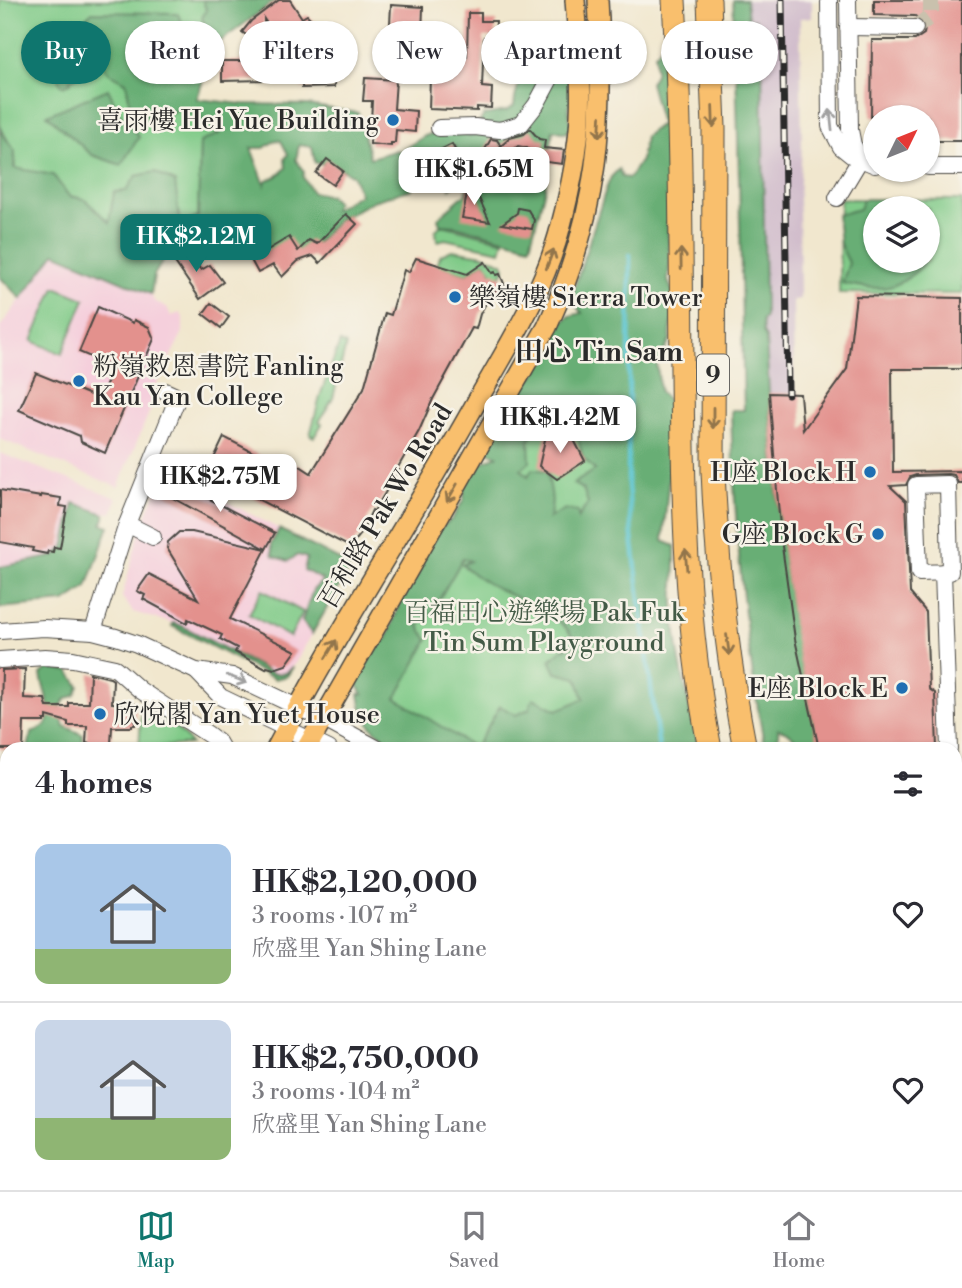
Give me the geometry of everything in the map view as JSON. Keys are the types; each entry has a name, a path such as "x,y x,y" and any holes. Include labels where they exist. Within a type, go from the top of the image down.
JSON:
{"highway":[{"name":"9","path":"674,0 680,208 684,541 697,673 709,742"},
{"name":"9","path":"709,0 714,128 715,513 725,628 744,742"}],"main road":[{"name":"百和路 Pak Wo Road","path":"575,0 576,21"},
{"name":"百和路 Pak Wo Road","path":"310,742 547,327 570,275 591,196 600,132 601,59 598,0"},
{"name":"百和路 Pak Wo Road","path":"280,742 297,708 466,421 539,287 553,254 568,195 580,118 579,84"}],"street":[{"path":"829,0 830,126 841,147 863,160"},
{"path":"848,0 850,130 853,145 863,156"},
{"path":"848,27 915,28"},
{"path":"439,128 474,127 500,130 521,124 537,105 548,84"},
{"path":"940,167 962,167"},
{"path":"837,198 863,168"},
{"path":"93,632 127,524 178,397 165,391"},
{"path":"948,484 956,531 950,572 943,572 919,573 916,485 948,484"},
{"path":"127,524 153,537"},
{"path":"943,572 949,742"},
{"path":"0,631 44,628 93,632 137,644 196,671 232,676 365,742"},
{"path":"0,660 45,657 73,659 115,668 134,686 218,742"},
{"path":"196,671 220,697 287,729 304,742"}],"shaded area":[{"path":"746,0 812,0 812,18 800,18 800,299 793,300 794,393 769,393 766,338 762,320 765,317 762,84 778,84 778,21 748,20"},
{"name":"粉嶺救恩書院 Fanling Kau Yan College","path":"55,253 151,294 154,301 167,307 171,316 180,313 183,317 183,332 152,393 156,396 118,487 0,439 0,327"},
{"path":"0,453 117,498 112,513 106,512 102,524 109,526 87,587 65,602 0,608"},
{"path":"165,470 351,566 293,667 286,673 275,675 182,626 133,612 122,597 140,530"}],"green space":[{"path":"0,0 230,0 221,21 125,21 125,38 111,36 111,21 21,21 21,84 111,84 111,74 125,81 130,104 152,121 180,108 206,119 219,134 200,143 198,217 179,228 109,223 79,198 69,196 16,169 15,154 0,126"},
{"path":"203,0 276,0 248,21 239,21 239,28 225,38 225,21 203,21 202,17 206,10"},
{"path":"733,0 746,0 748,19 755,19 734,21"},
{"path":"92,12 177,13 182,21 125,21 125,81 111,74 111,21 82,21"},
{"name":"百福田心遊樂場 Pak Fuk Tin Sum Playground","path":"661,47 661,84 668,84 675,218 667,223 670,258 668,281 674,295 670,340 657,365 660,392 668,400 672,442 663,541 675,546 677,642 697,742 479,742 500,706 516,715 529,709 533,698 557,710 584,699 577,678 556,673 550,660 564,648 577,645 570,633 549,614 478,577 462,565 470,561 463,558 432,612 419,626 428,640 396,698 466,742 392,742 372,728 361,705 359,694 363,694 356,682 367,651 387,639 404,590 417,577 426,550 440,528 452,519 464,499 464,488 476,465 497,456 487,451 504,415 516,414 519,395 552,344 559,324 570,316 582,313 575,305 574,289 611,177 619,169 622,177 629,178 641,160 645,136 661,124 650,83 655,74 655,54","holes":["538,425 557,425 558,437 578,438 583,458 595,470 573,484 583,489 588,503 578,518 578,512 565,509 549,518 552,500 547,471 532,469 528,476 521,469 530,462 529,441"]},
{"path":"126,84 202,84 197,99 242,104 307,105 358,113 370,158 398,150 399,152 425,136 442,130 467,130 468,136 489,130 480,121 484,115 506,111 514,106 519,84 570,84 572,99 568,107 571,127 566,133 553,130 545,189 530,246 455,226 440,225 438,218 465,194 474,170 450,188 449,166 455,155 455,146 412,175 412,189 373,201 338,220 297,263 278,249 252,253 241,242 204,240 186,248 172,246 154,275 151,294 55,253 21,299 0,277 0,124 3,135 15,151 14,168 53,175 69,196 84,199 109,222 114,192 126,191 136,176 155,172 175,182 180,224 198,217 200,142 219,134 204,120 180,108 152,121 130,104","holes":["276,140 281,141 288,154 285,159 286,168 276,177 266,180 265,185 251,148 264,148","299,145 312,147 315,163 329,162 353,176 360,194 333,210 336,202 330,196 312,192 296,160"]},
{"path":"736,84 762,84 763,332 766,338 783,545 798,647 818,742 796,742 786,731 778,729 779,742 764,742 746,623 735,495 731,410 744,410"},
{"path":"108,89 119,112 139,137 121,165 92,155 47,115"},
{"path":"840,199 863,199 863,273 940,273 940,200 962,200 962,294 839,293"},
{"path":"863,199 863,273 914,273 898,284 871,288 842,283 849,263 840,244 837,215 859,209"},
{"path":"440,226 504,241 501,251 445,239 438,241 435,231"},
{"path":"452,250 483,255 503,263 505,268 498,281 485,262 467,274 436,265 441,255"},
{"name":"百福田心遊樂場 Pak Fuk Tin Sum Playground","path":"613,254 659,254 655,467 657,551 683,742 410,742 363,698"},
{"path":"55,287 85,299 62,354 32,341"},
{"path":"340,342 346,345 333,398 314,437 310,435 321,393"},
{"path":"74,503 105,514 102,524 109,526 87,587 65,602 0,608 0,567 55,556 64,547"},
{"path":"279,529 351,566 312,634 302,621 313,590 323,580 304,570 307,558 298,555 288,561 273,556 271,544"},
{"path":"262,590 303,612 290,637 249,614"},
{"path":"173,623 274,674 286,673 293,667 287,676 275,679 172,626"},
{"path":"47,669 69,671 79,686 75,695 65,700 59,709 64,726 83,735 83,742 29,742 31,733 41,729 49,716 41,674"},
{"path":"141,714 169,723 189,742 139,742"}],"building":[{"path":"279,0 290,0 302,18 307,15 313,21 264,19 251,21"},
{"path":"874,0 962,0 962,141 940,141 940,105 871,105 872,40 915,40 924,34 925,29 924,22 915,16 874,15"},
{"path":"391,5 423,7 422,21 390,21"},
{"path":"468,13 481,13 481,84 482,87 492,88 491,108 477,107 477,111 429,109 430,84 467,84"},
{"path":"225,61 239,61 239,81 225,81"},
{"name":"喜雨樓 Hei Yue Building","path":"365,78 372,78 372,84 396,84 394,109 416,111 415,132 396,130 395,143 391,143 391,146 370,144 372,101 363,101"},
{"path":"302,84 334,84 334,87 302,88"},
{"path":"530,129 539,139 545,140 544,148 564,150 562,164 531,160 532,155 527,148 518,146 510,152 509,157 504,157 483,171 480,158 491,139 497,140 501,146 510,138"},
{"path":"452,144 459,157 436,168 438,171 422,182 413,170 431,157 430,155"},
{"path":"327,159 343,171 333,185 316,173"},
{"path":"470,180 477,194 490,222 462,218"},
{"path":"518,208 528,210 534,220 532,229 502,224 517,213"},
{"path":"346,214 357,224 320,263 313,256 298,261 282,277 273,265 258,273 251,260 289,237 298,251 309,240 317,244"},
{"path":"181,246 201,270 210,265 223,282 200,299 170,255"},
{"path":"416,258 467,274 485,262 492,273 500,274 505,286 492,292 480,314 476,329 472,328 433,399 419,431 397,469 399,470 374,511 372,510 361,534 350,547 207,473 224,437 262,457 300,466 311,473 364,388 385,313 391,315 404,270 409,272"},
{"path":"856,296 962,298 962,369 892,369 893,472 962,471 962,483 958,483 954,475 916,475 910,477 906,485 890,486 906,501 910,593 926,612 929,689 935,693 937,742 817,742 795,639 781,539 769,393 800,394 803,430 847,369"},
{"path":"211,303 229,317 221,328 203,314"},
{"path":"98,307 133,323 134,320 149,327 154,339 105,453 81,442 80,436 19,410 36,373 100,399 114,367 79,352"},
{"path":"546,435 572,436 585,461 557,479 539,466"},
{"path":"171,479 275,533 266,549 164,493"},
{"path":"0,490 61,498 60,506 67,507 60,548 54,547 53,552 48,551 47,554 32,551 33,548 0,542"},
{"path":"179,532 192,532 266,549 230,619 296,651 286,665 266,669 235,652 237,648 220,639 222,635 188,619 187,623 143,599 145,595 137,591 149,574 198,599 167,548 168,542"},
{"path":"25,669 24,698 45,699 47,707 89,703 90,673 110,678 113,680 112,703 135,704 135,725 112,727 111,742 86,742 87,726 68,726 68,722 47,716 44,722 24,722 23,742 0,742 2,670"}],"waterway":[{"path":"630,255 628,485 658,742"}],"tunnel":[{"path":"915,28 931,16 931,0"}],"railway":[{"path":"782,0 788,394"}],"place":[{"name":"喜雨樓 Hei Yue Building","path":"393,120"},
{"name":"樂嶺樓 Sierra Tower","path":"455,297"},
{"name":"粉嶺救恩書院 Fanling Kau Yan College","path":"79,381"},
{"name":"H座 Block H","path":"870,472"},
{"name":"G座 Block G","path":"878,534"},
{"name":"E座 Block E","path":"902,688"},
{"name":"欣悅閣 Yan Yuet House","path":"100,714"}],"district":[{"name":"田心 Tin Sam","path":"599,351"}]}
